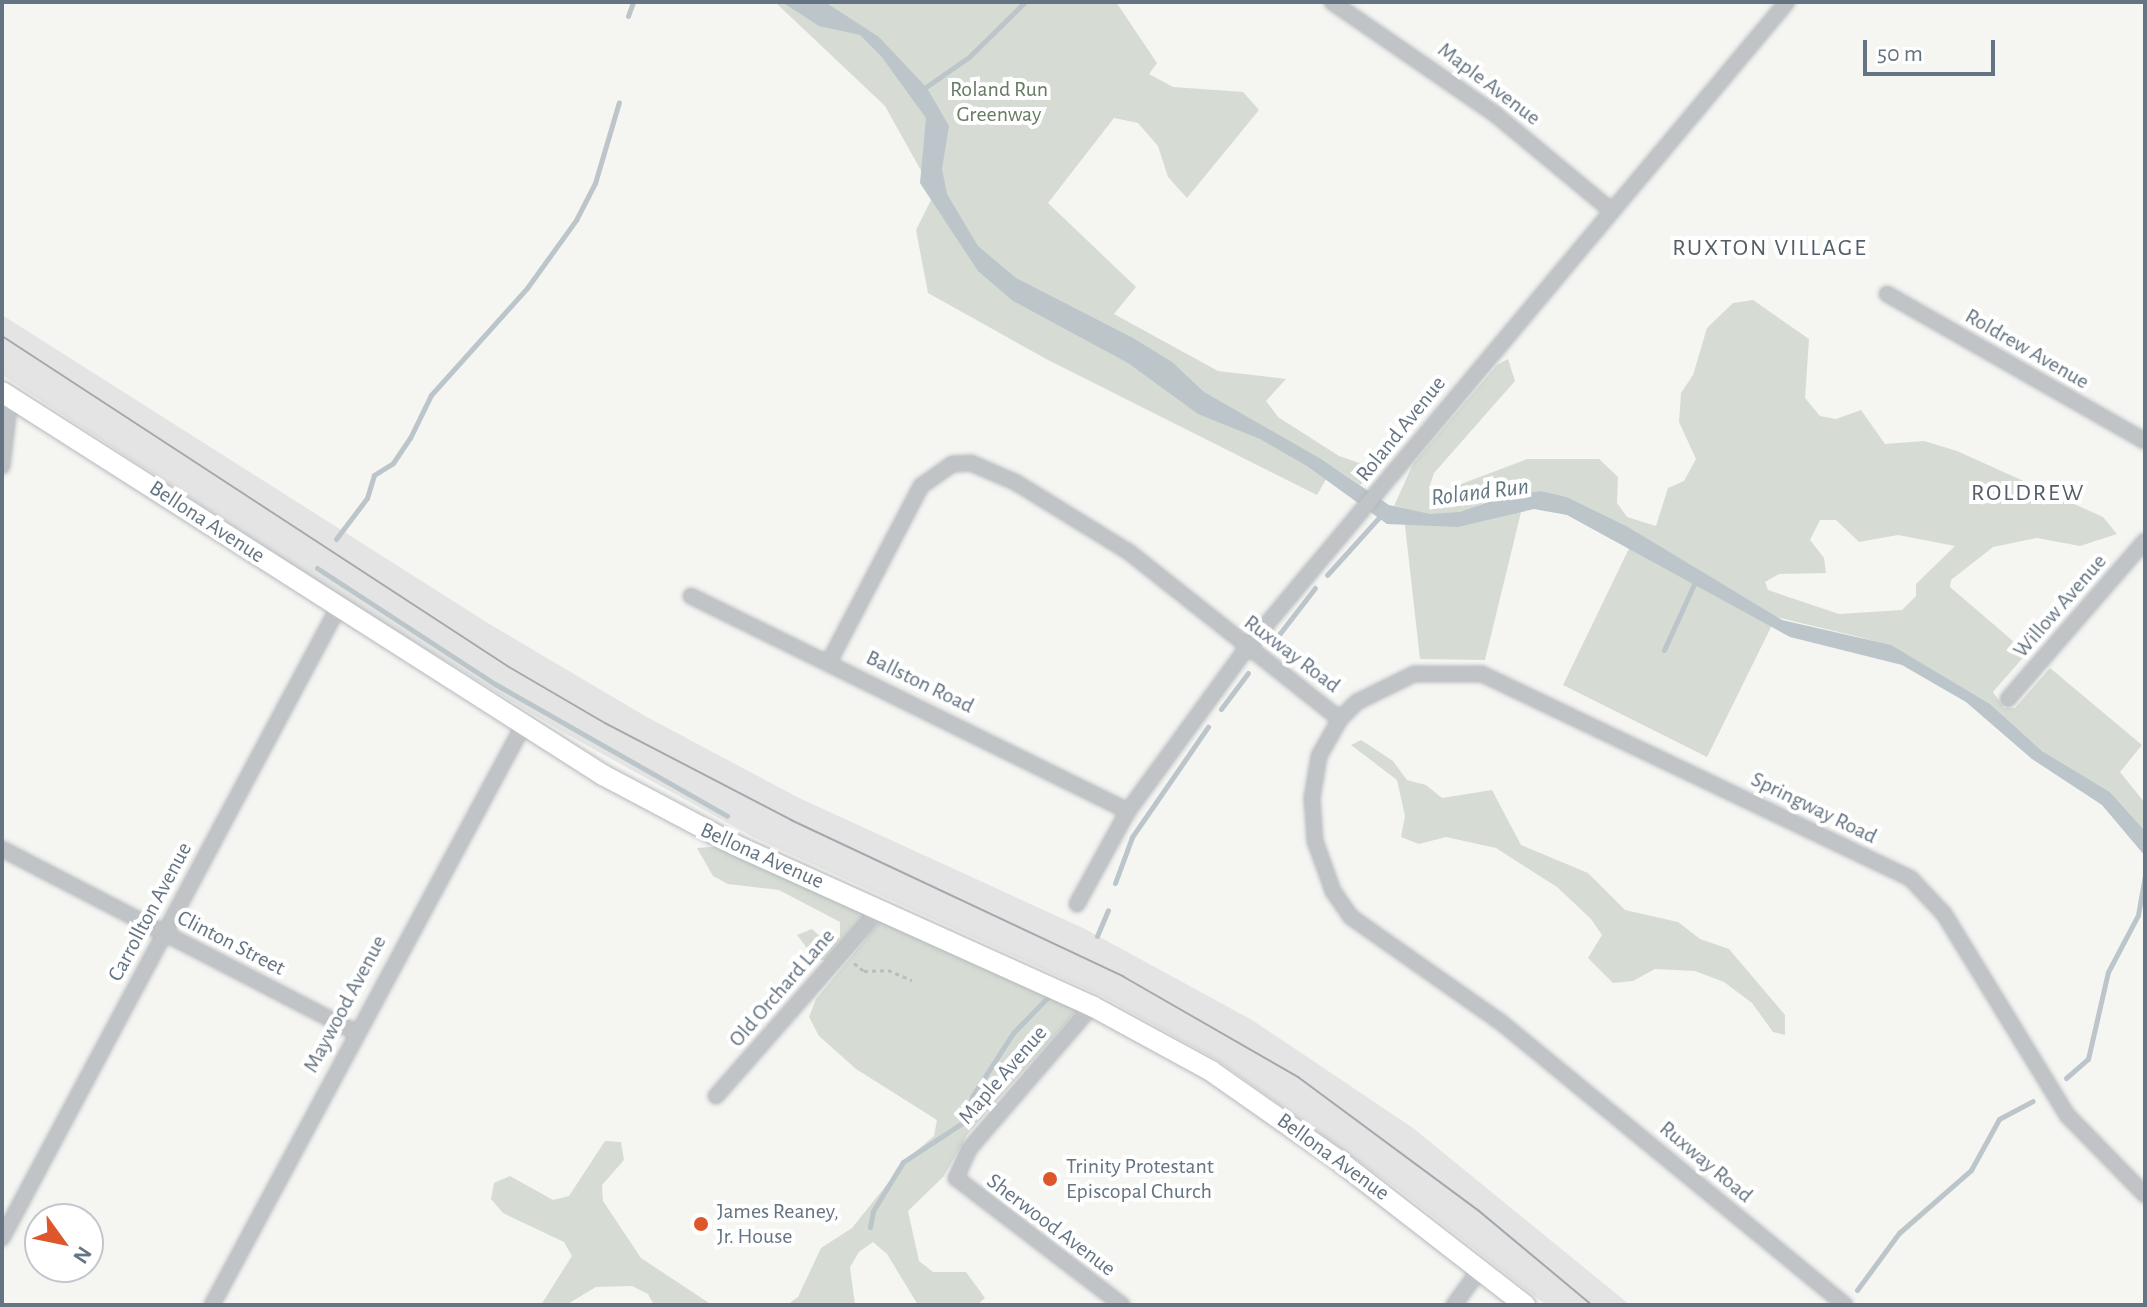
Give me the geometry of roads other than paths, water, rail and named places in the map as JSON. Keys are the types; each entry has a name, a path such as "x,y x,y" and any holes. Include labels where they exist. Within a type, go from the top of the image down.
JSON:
{"street":[{"name":"Maple Avenue","path":"1332,2 1431,66 1612,211"},
{"name":"Roland Avenue","path":"1077,904 1128,811 1246,649 1787,2"},
{"name":"Roldrew Avenue","path":"1887,294 2145,441"},
{"path":"2,466 6,395"},
{"name":"Bellona Avenue","path":"6,395 523,726 685,821 1092,1006 1254,1099 1481,1268 1525,1305"},
{"name":"Ruxway Road","path":"829,662 921,486 952,464 971,463 1015,482 1129,552 1246,649 1340,719 1319,756 1312,798 1315,841 1333,891 1351,917 1499,1021 1845,1305"},
{"name":"Willow Avenue","path":"2008,699 2145,541"},
{"name":"Ballston Road","path":"691,596 1128,811"},
{"name":"Carrollton Avenue","path":"2,1238 338,608"},
{"name":"Springway Road","path":"1340,719 1357,702 1414,674 1482,674 1911,879 1944,914 2068,1116 2145,1195"},
{"name":"Maywood Avenue","path":"212,1305 355,1032 523,726"},
{"name":"Clinton Street","path":"2,849 355,1032"},
{"name":"Old Orchard Lane","path":"716,1096 880,909"},
{"name":"Maple Avenue","path":"956,1178 969,1149 1092,1006"},
{"name":"Sherwood Avenue","path":"956,1178 1122,1305"},
{"path":"1454,1305 1481,1268"}],"waterway":[{"path":"628,16 633,2"},
{"path":"923,89 969,57 1025,2"},
{"path":"336,539 367,498 374,475 393,463 410,438 431,395 527,288 576,220 595,183 619,102"},
{"path":"1327,575 1383,513"},
{"path":"317,568 495,684 727,816"},
{"path":"1664,650 1695,582"},
{"path":"1274,641 1315,588"},
{"path":"1221,709 1248,673"},
{"path":"1115,883 1132,837 1208,727"},
{"path":"2066,1078 2088,1059 2108,972 2138,915 2145,876"},
{"path":"1097,936 1108,910"},
{"path":"870,1227 873,1211 903,1162 964,1122 973,1095 1013,1033 1051,994"},
{"path":"1857,1290 1899,1233 1971,1170 1999,1119 2033,1101"}],"tram line":[{"path":"2,336 509,667 605,723 791,820 1124,977 1298,1077 1479,1211 1592,1305"}],"place":[{"name":"Trinity Protestant Episcopal Church","path":"1050,1179"},
{"name":"James Reaney, Jr. House","path":"701,1224"}],"district":[{"name":"RUXTON VILLAGE","path":"1770,249"},
{"name":"ROLDREW","path":"2028,494"}],"park label":[{"name":"Roland Run Greenway","path":"999,102"}],"water label":[{"name":"Roland Run","path":"1480,493"}]}
